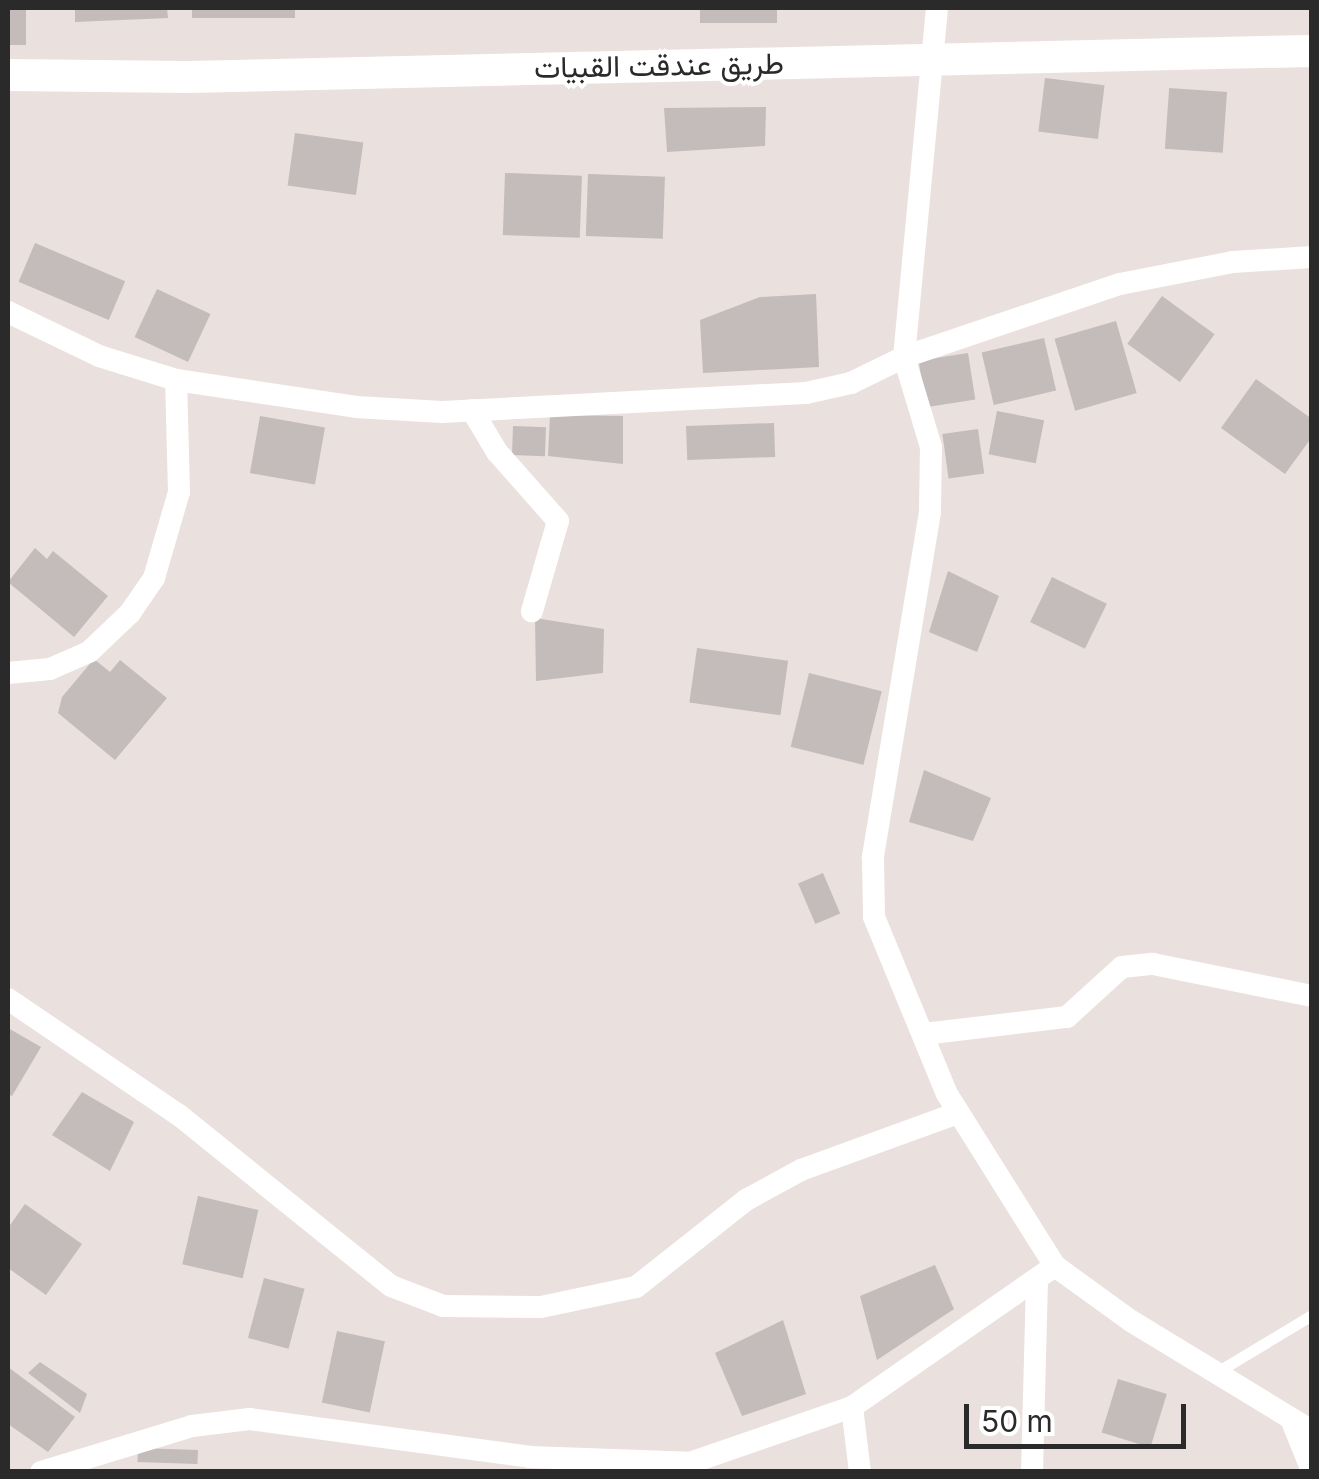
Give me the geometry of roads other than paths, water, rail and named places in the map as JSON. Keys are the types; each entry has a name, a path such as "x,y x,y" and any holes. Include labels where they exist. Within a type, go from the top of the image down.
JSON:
{"main road":[{"name":"طريق عندقت القبيات","path":"8,75 188,78 1312,51"}],"street":[{"path":"937,8 937,58 904,357 932,447 930,512 872,858 872,904 958,1113 1046,1272 1301,1425 1312,1471"},
{"path":"8,312 99,356 176,380 373,408 472,410 806,393 851,383 904,357 1164,273 1312,258"},
{"path":"8,673 50,669 89,652 130,613 154,578 179,492 176,380"},
{"path":"472,410 496,452 558,521 532,611"},
{"path":"924,1034 1067,1017 1122,966 1153,964 1312,996"},
{"path":"8,999 179,1115 391,1286 443,1306 541,1308 636,1287 746,1200 801,1170 958,1113"},
{"path":"41,1472 192,1426 250,1419 530,1456 667,1466 772,1440 852,1407 1046,1272"},
{"path":"1032,1472 1046,1272"},
{"path":"852,1407 860,1472"}],"lane":[{"path":"1217,1372 1312,1315"}]}
